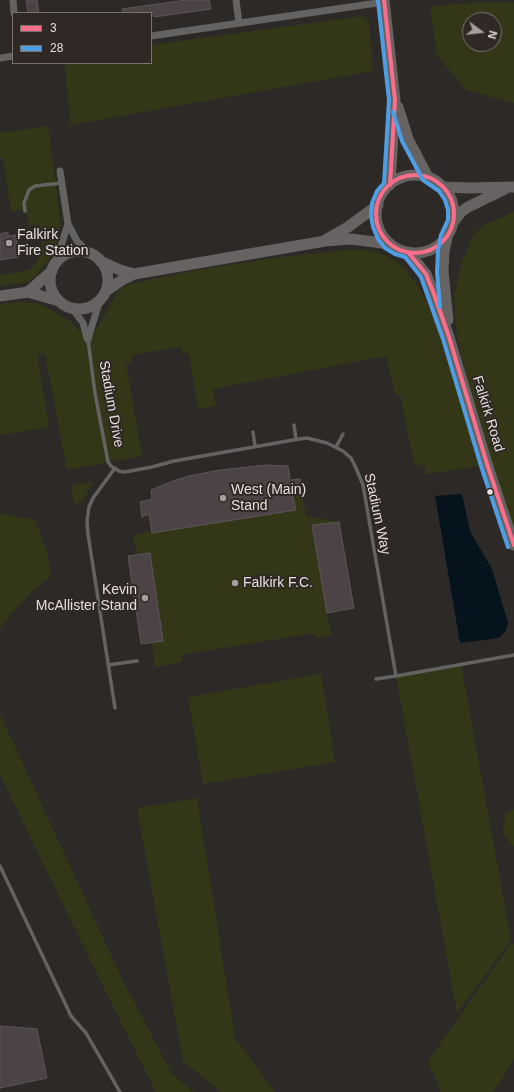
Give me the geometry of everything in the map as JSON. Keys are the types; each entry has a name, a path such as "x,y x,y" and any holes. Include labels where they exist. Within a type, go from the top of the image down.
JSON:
{"main road":[{"path":"384,1 395,100 390,185"},
{"path":"395,100 408,139 423,165 428,178"},
{"path":"454,221 454,209 450,197 443,187 436,181 415,175 402,178 390,185 382,194 378,205 377,216 383,236 390,244 398,249 419,253 439,245 447,237 454,221 461,212 468,207 512,187"},
{"path":"443,187 512,187"},
{"path":"325,241 348,227 378,205"},
{"name":"Falkirk Road","path":"447,237 444,251 443,271 449,337"},
{"path":"54,266 50,279 54,295 65,306 80,309 88,308 94,305 122,280 134,274 325,241 351,239 390,244"},
{"path":"28,292 63,256 72,252 81,251 90,254 100,261 134,274"},
{"name":"Falkirk Road","path":"408,252 426,274 434,294 449,337 487,464 514,545"},
{"path":"100,261 105,268 108,283 103,296"},
{"path":"0,296 28,292 59,301"}],"street":[{"path":"13,0 14,12"},
{"path":"236,0 239,23"},
{"path":"152,36 239,23 347,4 384,1"},
{"path":"0,58 12,56"},
{"path":"60,171 68,224 77,241 90,254"},
{"path":"54,266 68,224"},
{"name":"Stadium Drive","path":"88,340 103,296"},
{"name":"Stadium Drive","path":"72,308 83,323 88,340"}],"lane":[{"path":"25,211 24,203 29,190 35,186 62,183"},
{"name":"Stadium Drive","path":"88,340 95,393 108,462 115,468"},
{"path":"294,425 296,439"},
{"path":"253,432 255,446"},
{"path":"336,447 343,434"},
{"name":"Stadium Way","path":"115,468 118,471 125,472 174,461 308,438 327,443 343,451 351,458 363,485 396,676"},
{"path":"115,468 93,498 89,507 87,521 115,708"},
{"path":"376,679 514,655"},
{"path":"108,665 137,661"},
{"path":"0,866 71,1016 86,1033 120,1092"}],"green space":[{"path":"489,2 514,3 514,103 466,90 437,55 430,6"},
{"path":"363,16 369,20 373,71 71,125 64,64 152,64 152,45"},
{"path":"48,126 59,209 60,228 57,242 52,255 35,277 26,283 0,286 0,275 25,271 35,265 41,254 42,246 40,225 29,226 26,209 11,212 3,158 0,158 0,133"},
{"path":"514,212 514,528 487,464 457,337 454,297 462,261 473,235 484,225"},
{"path":"350,250 366,250 382,254 395,261 405,269 418,286 428,305 439,332 480,466 426,474 425,467 414,463 400,395 395,394 386,356 213,389 216,406 198,409 189,353 182,354 181,347 131,355 132,363 126,364 142,456 67,470 45,354 37,355 49,427 0,435 0,304 19,302 36,303 42,305 70,321 88,340 103,319 118,291 124,286 202,269 281,257"},
{"path":"265,465 288,466 290,480 300,479 302,487 291,488 293,497 302,495 307,518 318,518 339,522 354,608 327,613 332,635 317,638 314,633 181,655 182,662 155,667 152,642 141,644 128,556 137,555 133,535 152,531 149,515 142,517 140,502 152,499 151,490 189,476 220,470"},
{"path":"93,482 82,502 74,504 71,485"},
{"path":"0,513 35,520 48,554 50,577 35,589 0,628"},
{"path":"461,664 511,940 457,1013 396,676"},
{"path":"321,674 335,762 203,784 188,697"},
{"path":"0,714 122,979 172,1074 194,1092 156,1092 0,775"},
{"path":"197,798 235,1038 275,1092 221,1092 183,1061 137,808"},
{"path":"514,809 514,847 503,833 505,814"},
{"path":"514,944 514,1060 493,1092 441,1092 428,1061 510,945"}],"water":[{"path":"462,494 470,531 492,569 508,623 506,631 499,638 460,643 435,496"}],"building":[{"path":"26,0 37,0 39,12 28,12"},
{"path":"186,0 209,0 211,9 154,17 152,12 123,12 122,9"},
{"name":"Falkirk Fire Station","path":"8,232 8,236 16,235 19,257 0,260 0,234"},
{"name":"West (Main) Stand","path":"265,465 288,466 290,480 300,479 302,487 291,488 296,510 152,533 149,514 142,517 140,502 152,499 151,490 189,476 220,470"},
{"path":"339,522 354,608 327,613 312,525"},
{"name":"Kevin McAllister Stand","path":"150,553 163,641 141,644 128,556"},
{"path":"0,1026 37,1029 47,1078 0,1088"}],"transit line":[{"name":"3","path":"384,0 395,100 390,185"},
{"name":"28","path":"378,1 389,100 384,183 377,191 372,203 371,216 373,227 378,239 385,248 395,254 405,257 421,277 443,339 481,466 508,547"},
{"name":"28","path":"393,112 402,141 423,180 439,191 445,200 448,210 448,220 441,235 438,251 437,272 440,307"},
{"name":"3","path":"415,175 430,178 442,187 451,199 454,214 451,229 442,241 430,250 415,253 400,250 388,241 379,229 376,214 379,199 388,187 400,178 415,175"},
{"name":"3","path":"408,252 426,274 434,294 449,337 487,464 514,545"}],"place":[{"name":"Falkirk Fire Station","path":"9,243"},
{"name":"West (Main) Stand","path":"223,498"},
{"name":"Falkirk F.C.","path":"235,583"},
{"name":"Kevin McAllister Stand","path":"145,598"}]}
